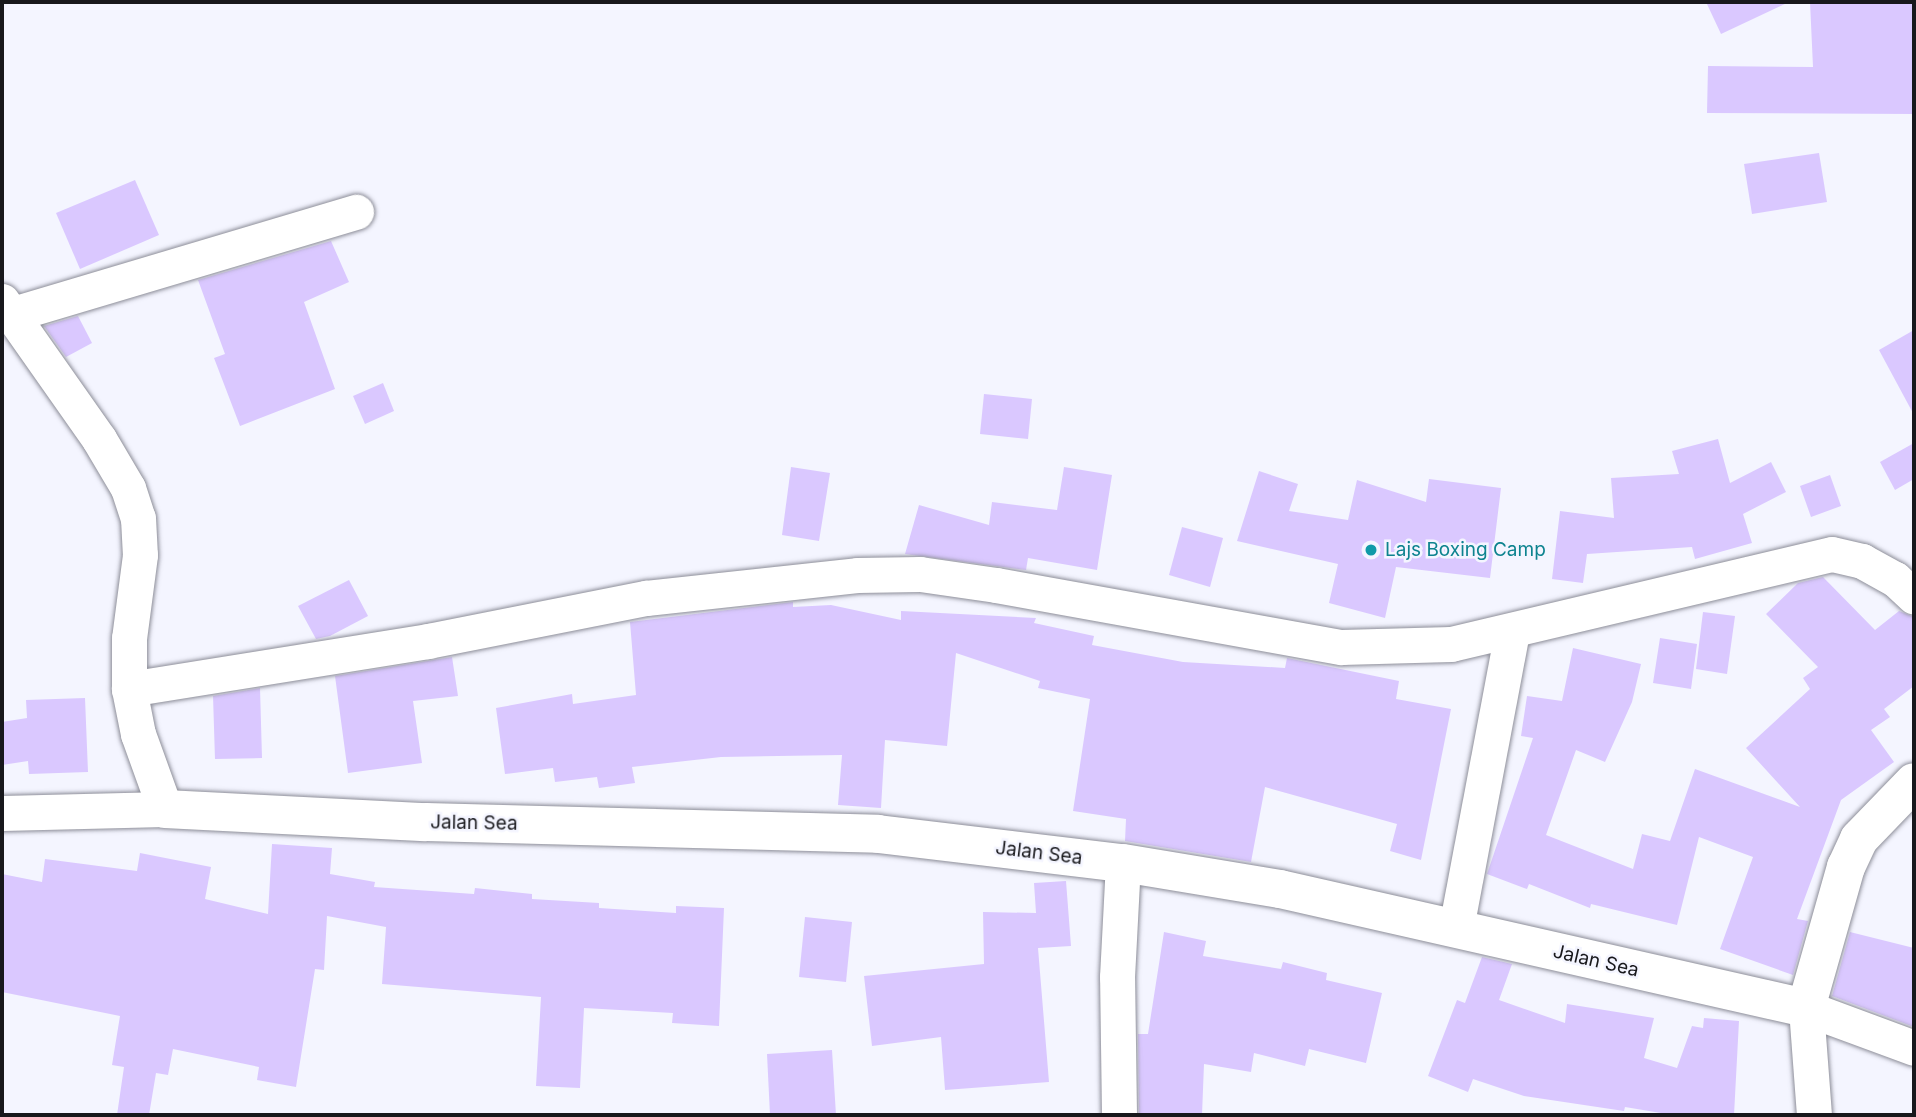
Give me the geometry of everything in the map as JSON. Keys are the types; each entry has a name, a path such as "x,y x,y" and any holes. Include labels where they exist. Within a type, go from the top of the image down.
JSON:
{"street":[{"path":"165,809 138,734 129,689 129,638 140,555 138,518 128,488 100,439 8,307 356,212"},
{"path":"129,689 428,641 646,598 857,575 920,574 996,584 1341,647 1415,648 1512,632 1832,554 1862,561 1895,579 1914,597"},
{"path":"1456,928 1512,632"},
{"path":"1814,1115 1806,1008 1846,867 1859,839 1914,782"},
{"name":"Jalan Sea","path":"2,813 165,809 426,822 878,834 1123,863 1280,890 1806,1008"},
{"path":"1119,1115 1116,1031 1123,863"},
{"path":"1806,1008 1914,1048"}],"building":[{"path":"1706,2 1789,2 1721,34"},
{"path":"1810,2 1914,2 1914,114 1707,113 1708,66 1813,67"},
{"path":"1819,153 1827,202 1752,214 1744,164"},
{"path":"135,180 159,235 80,269 56,213"},
{"path":"331,241 349,282 304,302 335,389 240,426 214,358 225,354 198,280"},
{"path":"78,316 92,343 66,357 44,326"},
{"path":"1914,330 1914,415 1879,350"},
{"path":"383,383 394,411 365,424 353,396"},
{"path":"984,394 1032,399 1028,439 980,434"},
{"path":"1718,439 1730,483 1771,462 1786,492 1743,514 1752,543 1695,559 1692,547 1587,554 1583,583 1552,579 1560,511 1614,518 1611,478 1679,474 1672,451"},
{"path":"1914,443 1914,479 1895,490 1880,462"},
{"path":"791,467 830,473 819,541 782,535"},
{"path":"1064,467 1112,475 1097,570 1028,558 1026,570 905,554 919,505 989,525 992,502 1057,510"},
{"path":"1259,471 1298,484 1289,511 1348,520 1357,480 1426,502 1429,479 1501,488 1490,578 1396,567 1385,618 1329,603 1338,564 1237,541"},
{"path":"1830,475 1841,506 1811,517 1800,486"},
{"path":"1182,527 1223,538 1210,587 1169,575"},
{"path":"1823,577 1875,630 1899,611 1914,617 1914,686 1884,709 1890,717 1871,730 1894,762 1841,800 1797,919 1808,921 1793,975 1720,949 1753,857 1699,837 1677,925 1591,904 1590,908 1529,884 1527,889 1487,874 1533,738 1521,736 1527,696 1562,701 1573,648 1641,664 1632,702 1605,762 1576,750 1546,835 1633,869 1642,834 1670,841 1695,769 1800,807 1746,748 1810,689 1803,678 1818,667 1766,614 1798,583"},
{"path":"349,580 368,616 330,636 316,639 298,606"},
{"path":"793,602 793,607 831,605 901,620 901,611 1036,618 1034,623 1094,636 1092,645 1183,662 1285,668 1287,658 1399,681 1396,699 1451,709 1421,860 1390,851 1397,824 1265,787 1251,862 1125,841 1126,819 1073,811 1090,699 1038,688 1040,681 956,653 947,746 885,740 881,808 838,805 842,755 721,757 632,767 635,783 599,788 597,777 555,782 553,768 505,774 496,708 572,694 573,704 636,695 630,622"},
{"path":"1703,612 1735,616 1727,674 1696,669"},
{"path":"1660,638 1697,644 1691,689 1653,683"},
{"path":"452,657 458,696 413,701 422,763 348,773 335,676"},
{"path":"260,688 262,758 215,759 213,696"},
{"path":"85,698 88,772 29,774 28,761 2,765 2,722 27,718 26,700"},
{"path":"272,844 332,848 330,874 375,882 374,887 474,894 475,888 532,894 532,899 599,903 599,908 676,913 676,906 724,908 719,1026 672,1023 673,1013 584,1008 580,1088 536,1086 541,997 382,984 386,927 327,916 324,970 315,969 296,1087 257,1080 259,1067 173,1049 168,1075 156,1073 149,1115 117,1115 124,1067 112,1065 120,1016 2,992 2,874 42,882 45,859 137,871 140,853 211,867 205,899 268,914"},
{"path":"1066,881 1071,946 1038,948 1049,1082 945,1090 941,1037 872,1046 864,976 984,964 983,912 1036,913 1034,883"},
{"path":"805,917 852,922 846,982 799,977"},
{"path":"1164,932 1206,941 1203,956 1281,969 1283,962 1327,973 1326,980 1382,993 1366,1063 1309,1049 1305,1066 1254,1053 1251,1072 1204,1064 1202,1115 1139,1115 1138,1034 1148,1034"},
{"path":"1850,932 1914,948 1914,1027 1832,996"},
{"path":"1482,957 1512,964 1499,1000 1565,1023 1567,1004 1654,1018 1644,1058 1677,1068 1692,1026 1703,1028 1704,1018 1739,1021 1734,1115 1673,1115 1625,1107 1624,1111 1524,1096 1473,1079 1468,1092 1428,1076 1457,1000 1465,1003"},
{"path":"832,1050 836,1115 770,1115 767,1054"}],"place":[{"name":"Lajs Boxing Camp","path":"1371,550"}]}
